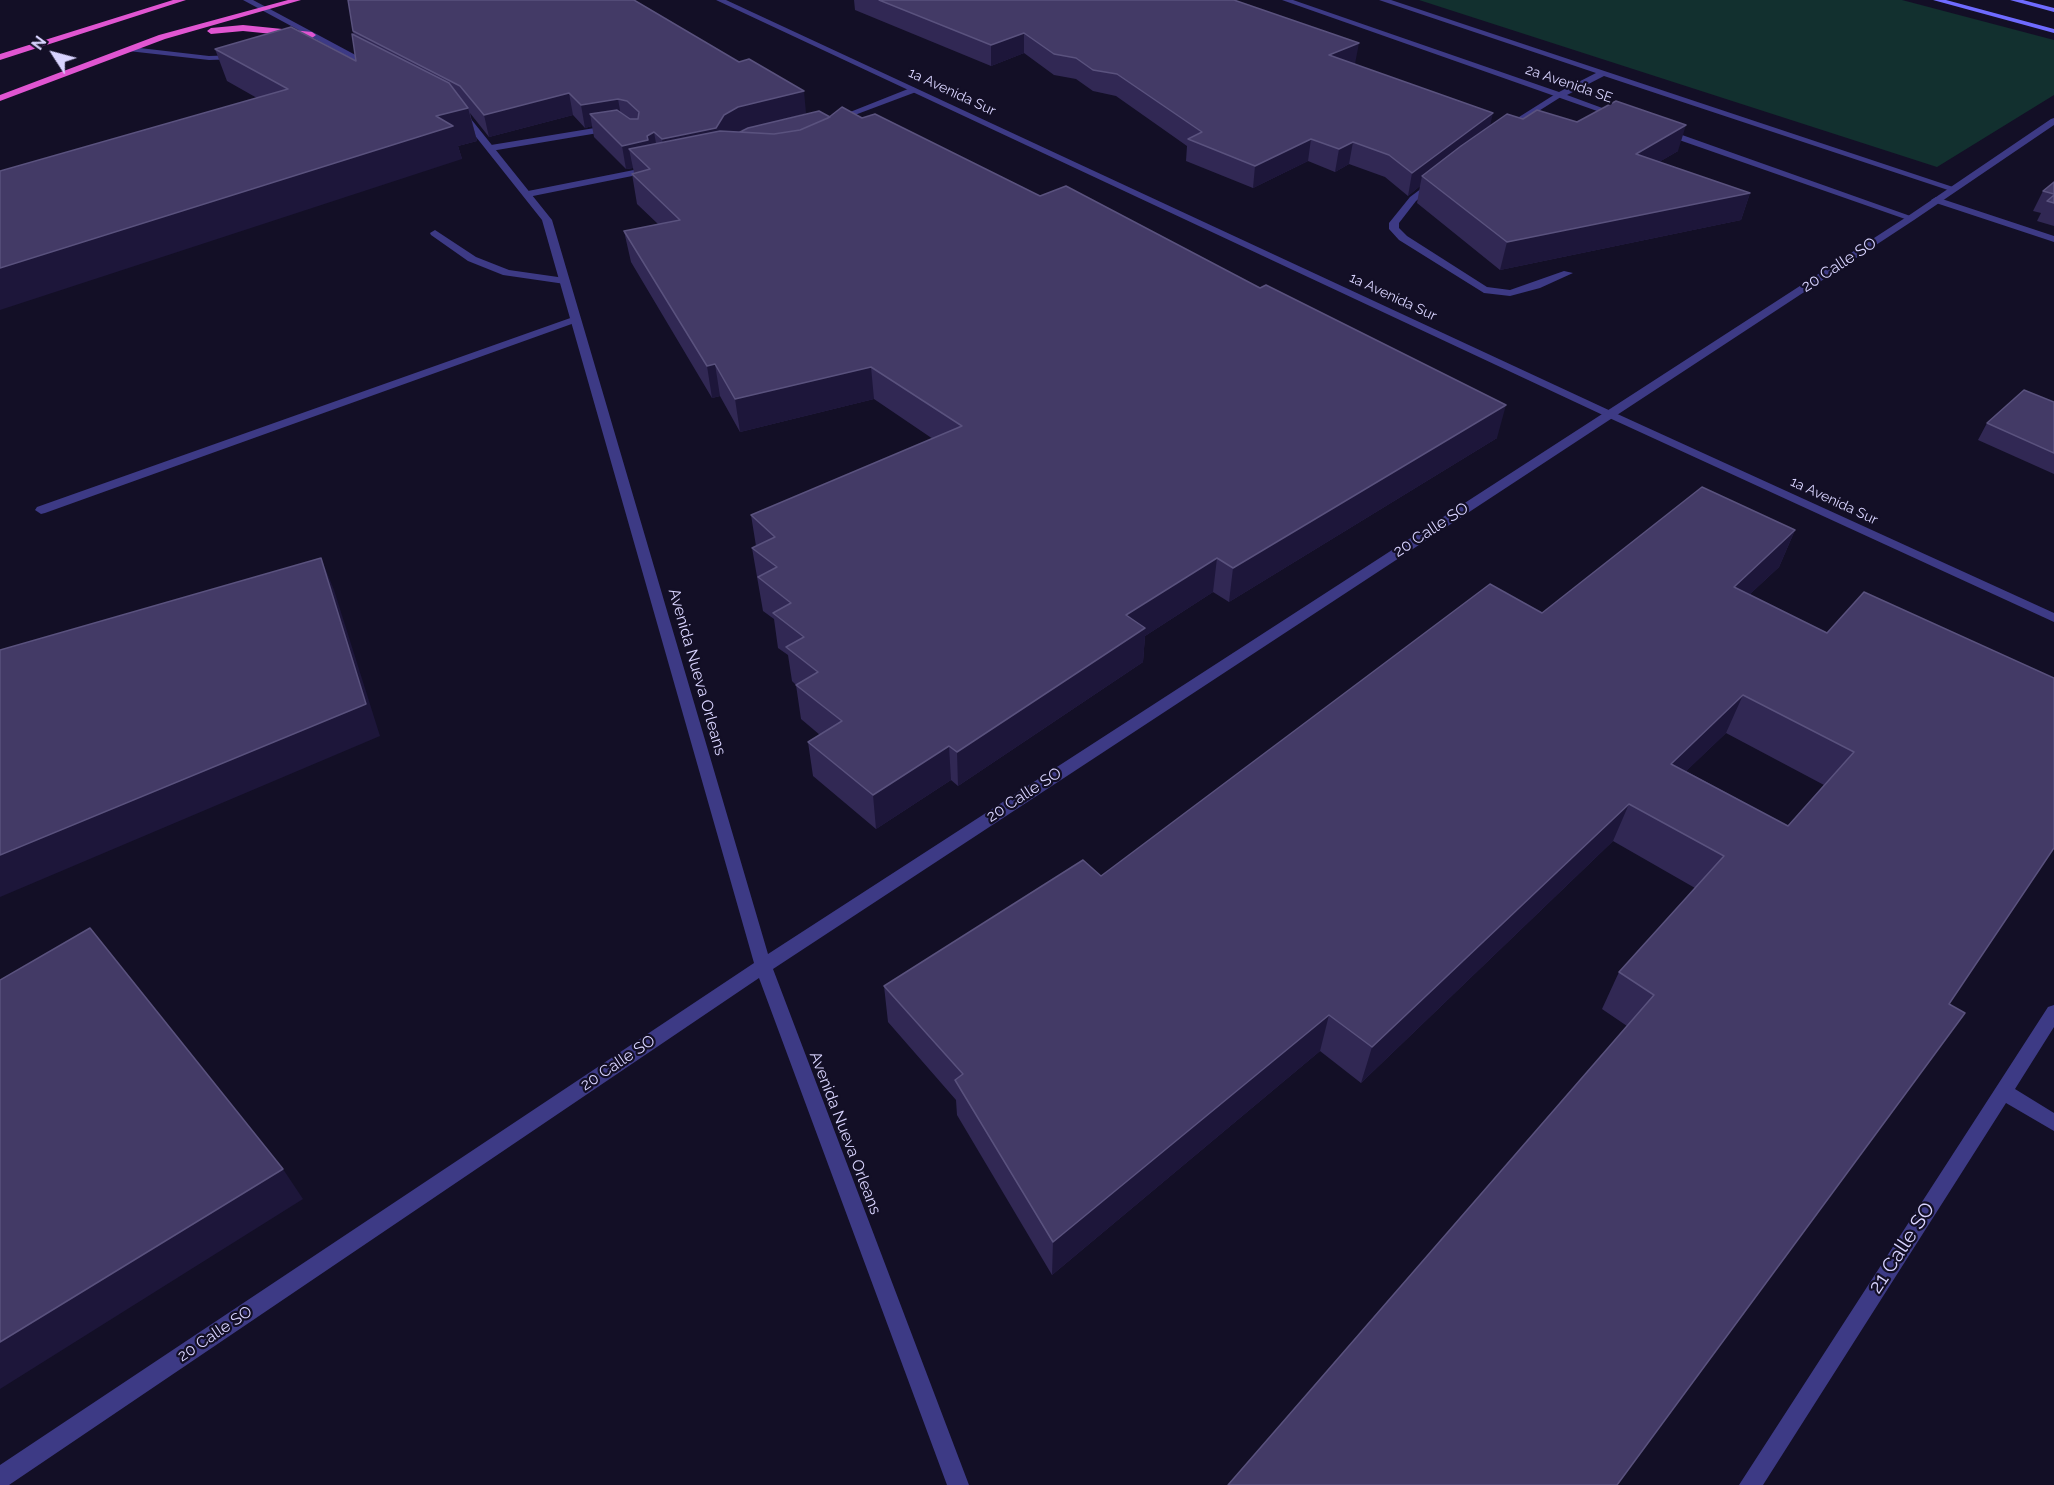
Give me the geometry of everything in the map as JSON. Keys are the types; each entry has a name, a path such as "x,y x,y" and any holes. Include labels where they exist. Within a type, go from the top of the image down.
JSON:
{"highway":[{"path":"97,25 151,0"},
{"path":"0,57 182,0"},
{"path":"0,98 162,37 297,0"},
{"path":"162,37 243,28 316,40"}],"main road":[{"path":"1936,0 2054,31"},
{"path":"2014,0 2054,10"}],"street":[{"path":"247,0 316,40 387,74"},
{"name":"1a Avenida Sur","path":"720,0 1609,414 2054,618"},
{"name":"2a Avenida SE","path":"1286,0 1628,119"},
{"name":"2a Avenida SE","path":"1383,0 1954,189"},
{"path":"131,49 209,58 249,56"},
{"path":"1494,137 1536,108 1604,73"},
{"path":"828,116 839,118 913,90"},
{"name":"Avenida Nueva Orleans","path":"452,106 462,112 547,219 763,966 958,1485"},
{"path":"839,118 844,126 841,130"},
{"name":"20 Calle SO","path":"0,1478 763,966 1911,218 2054,121"},
{"path":"491,148 625,127"},
{"path":"1650,127 1911,218"},
{"path":"528,195 662,167 658,160"},
{"path":"1444,174 1413,199 1394,223 1394,230 1403,238 1484,290 1509,293 1536,286 1568,273"},
{"path":"1936,200 2054,239"},
{"path":"435,233 472,260 507,273 565,280"},
{"path":"41,510 576,319"},
{"name":"21 Calle SO","path":"1750,1485 2054,1012"},
{"path":"2004,1090 2054,1123"}],"green space":[{"path":"1419,0 1902,0 2054,40 2054,95 1937,167"}],"building":[{"path":"348,0 634,0 739,62 749,59 804,91 738,107 724,115 716,128 662,139 654,132 647,136 648,140 622,146 590,114 617,110 630,119 638,119 639,112 627,101 618,99 581,105 569,93 484,115 460,86 353,31"},
{"path":"879,0 1234,0 1359,43 1329,55 1493,113 1412,173 1389,155 1353,142 1339,149 1311,139 1255,166 1188,139 1202,132 1117,74 1093,70 1076,58 1054,54 1024,33 991,45"},
{"path":"291,27 356,61 352,34 449,83 468,108 436,116 453,126 0,268 0,171 288,89 215,49"},
{"path":"1616,101 1686,125 1636,154 1750,193 1507,242 1422,176 1507,114 1523,119 1537,110 1577,122"},
{"path":"842,107 862,118 875,114 1040,196 1066,186 1260,288 1266,285 1506,405 1233,568 1217,558 1126,615 1145,628 957,752 949,746 873,795 808,742 842,721 796,685 818,672 786,647 804,637 773,613 791,603 758,577 777,567 752,548 775,537 751,515 962,426 871,367 735,399 715,364 707,366 624,231 680,220 632,174 650,169 629,149 720,131 774,134 800,130 828,118"},
{"path":"819,111 830,117 800,130 774,134 740,132 748,128"},
{"path":"2054,182 2054,194 2043,191"},
{"path":"2054,195 2054,203 2047,201"},
{"path":"2024,390 2054,402 2054,453 1987,423"},
{"path":"1702,487 1795,530 1734,587 1827,633 1864,592 2054,678 2054,848 1949,1004 1965,1013 1617,1485 1228,1485 1654,995 1619,972 1724,856 1629,804 1372,1047 1329,1015 1053,1242 955,1080 963,1074 884,986 1083,860 1101,876 1490,584 1542,613","holes":["1743,695 1854,752 1788,826 1671,764"]},
{"path":"321,558 366,704 0,855 0,650"},
{"path":"90,928 283,1169 0,1342 0,980"}]}
